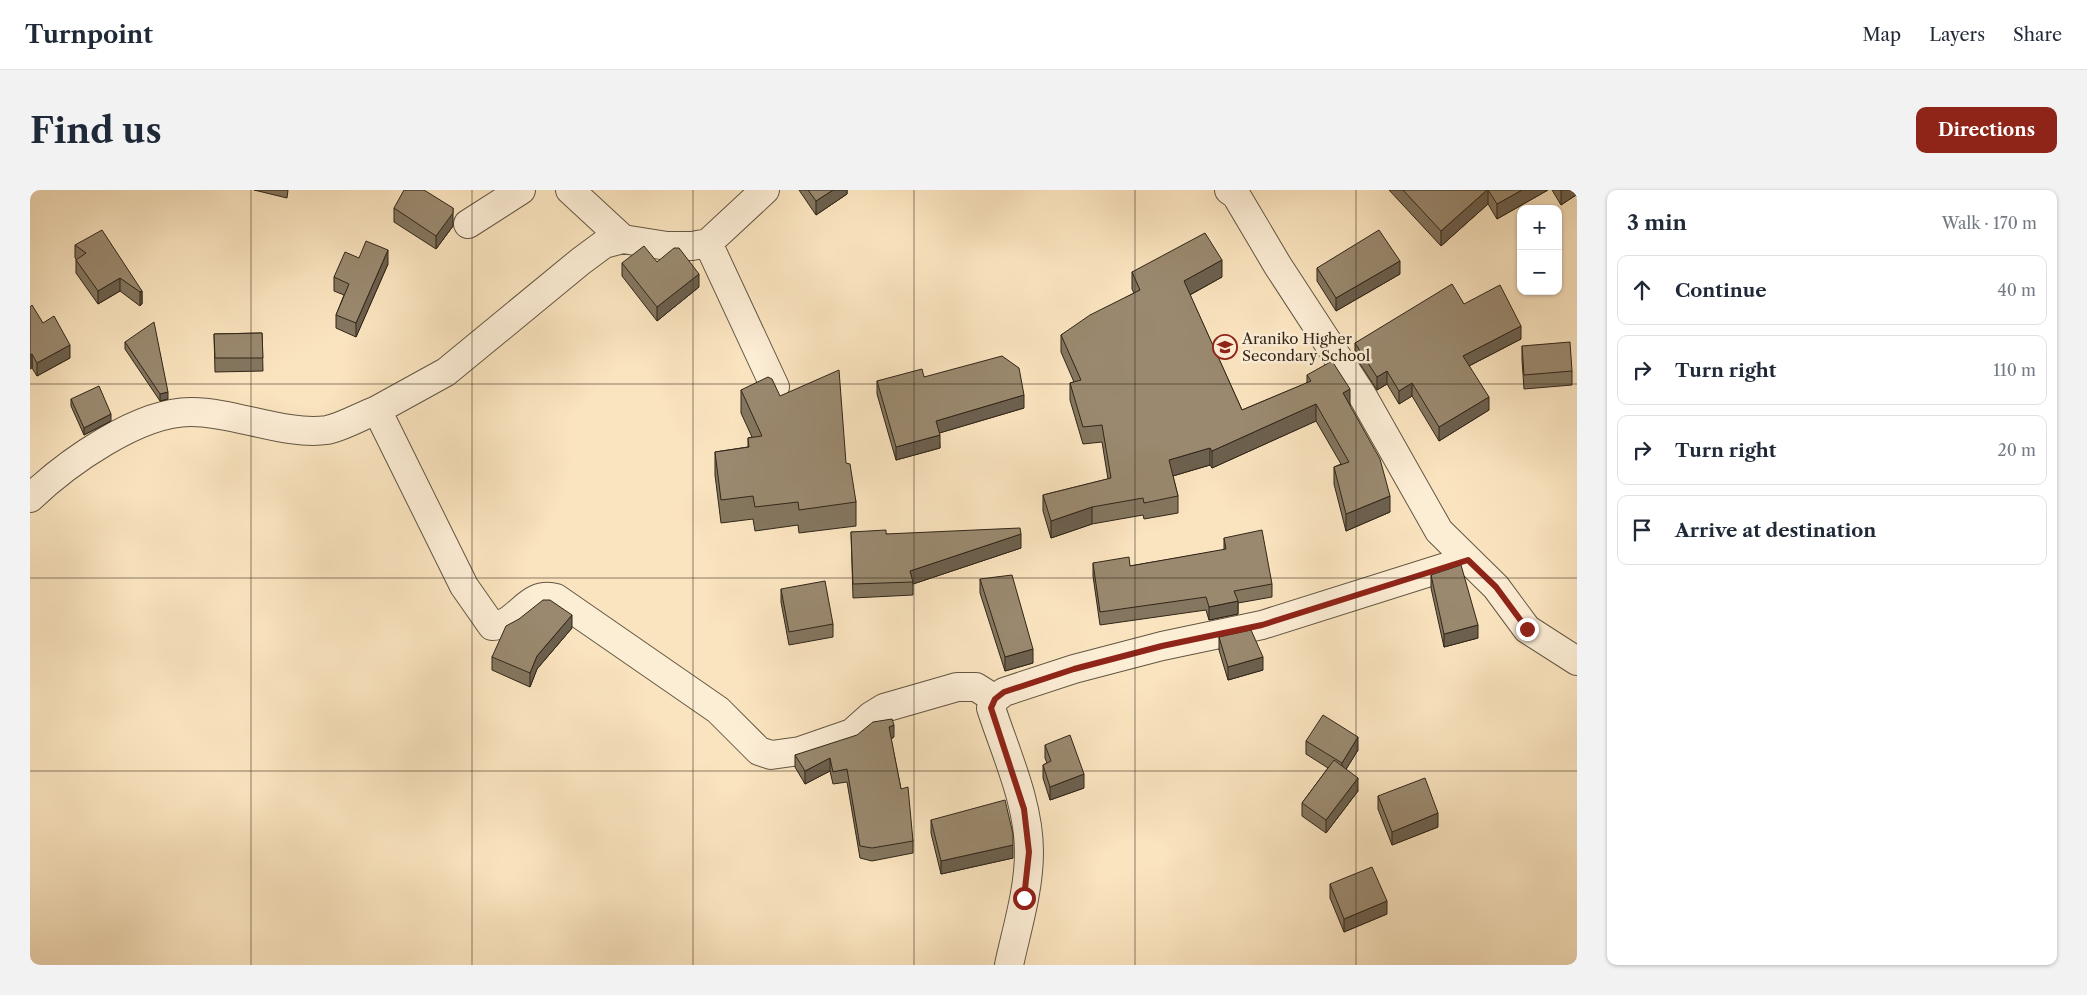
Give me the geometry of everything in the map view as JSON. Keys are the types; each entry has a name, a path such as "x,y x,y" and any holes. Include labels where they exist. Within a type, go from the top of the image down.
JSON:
{"street":[{"path":"468,224 521,190"},
{"path":"570,190 623,239"},
{"path":"30,498 84,454 139,424 162,415 192,412 307,431 329,430 377,410 446,372 604,244 623,239 667,246 692,246 708,243 765,190"},
{"path":"1235,192 1278,266 1362,395 1439,530 1496,587 1527,629 1577,661"},
{"path":"708,243 775,387"},
{"path":"377,410 464,586 492,626 502,626 535,599 545,595 556,598 718,710 759,751 771,755 800,751 852,733 871,716 884,708 957,687 976,687 995,699"},
{"path":"1009,965 1024,898 1029,852 1024,809 991,708 995,699 1004,692 1074,669 1162,646 1262,625 1468,560"}],"building":[{"path":"404,190 424,190 453,208 453,213 436,236 394,208"},
{"path":"808,190 833,190 816,201"},
{"path":"1403,190 1487,190 1441,231"},
{"path":"1488,190 1522,190 1497,204"},
{"path":"102,230 142,291 140,292 120,278 98,291 76,260 86,253 75,245"},
{"path":"1379,230 1400,261 1336,298 1317,268"},
{"path":"1205,233 1222,260 1184,281 1242,410 1311,381 1307,375 1332,361 1350,389 1343,393 1380,459 1390,496 1346,514 1334,467 1349,462 1316,404 1212,451 1210,448 1169,460 1178,496 1144,503 1143,498 1092,507 1051,521 1043,495 1111,478 1102,425 1083,427 1070,383 1081,380 1061,335 1090,315 1140,290 1132,272"},
{"path":"366,241 388,250 356,323 336,315 349,284 334,277 345,252 359,258"},
{"path":"644,246 657,262 674,248 679,248 699,274 657,307 622,263"},
{"path":"1452,284 1464,304 1500,285 1521,326 1463,356 1489,397 1439,427 1412,383 1399,391 1387,371 1377,377 1355,343"},
{"path":"32,305 43,323 54,316 70,345 37,363 32,354 30,355 30,307"},
{"path":"154,322 168,392 160,394 125,342"},
{"path":"262,333 263,358 215,358 214,334"},
{"path":"1570,342 1572,371 1524,375 1522,346"},
{"path":"1002,356 1019,368 1024,395 936,421 940,435 896,447 877,381 922,369 924,377"},
{"path":"839,370 846,463 850,464 856,502 799,510 798,502 755,507 753,496 721,500 715,452 749,447 748,438 762,436 741,390 768,377 772,379 780,396"},
{"path":"99,386 111,414 84,428 71,399"},
{"path":"1020,528 1021,534 910,571 913,582 853,584 851,532 886,530 886,534"},
{"path":"1262,530 1272,584 1234,591 1238,601 1209,607 1206,597 1100,612 1093,563 1129,557 1130,566 1226,549 1224,538"},
{"path":"1461,565 1478,625 1444,634 1431,575"},
{"path":"1012,575 1033,649 1005,657 980,579"},
{"path":"825,581 833,624 789,632 781,589"},
{"path":"543,600 550,600 572,615 537,656 530,673 492,657 506,626 519,619"},
{"path":"1251,630 1263,657 1228,667 1219,637"},
{"path":"1323,715 1358,737 1342,763 1306,741"},
{"path":"892,719 894,725 889,727 901,789 908,787 913,841 872,848 860,846 847,769 833,772 830,758 805,771 795,755 857,735 873,722"},
{"path":"1070,735 1084,774 1050,787 1043,765 1051,761 1045,745"},
{"path":"1334,760 1358,778 1326,820 1302,803"},
{"path":"1425,778 1438,813 1392,832 1378,796"},
{"path":"1005,800 1013,834 1013,845 941,861 931,820"},
{"path":"1372,867 1387,901 1344,919 1330,884"}],"place":[{"name":"Araniko Higher Secondary School","path":"1225,347"}],"route":[{"path":"1024,898 1029,852 1024,809 991,708 995,699 1004,692 1074,669 1162,646 1262,625 1468,560 1496,587 1527,629"}]}
